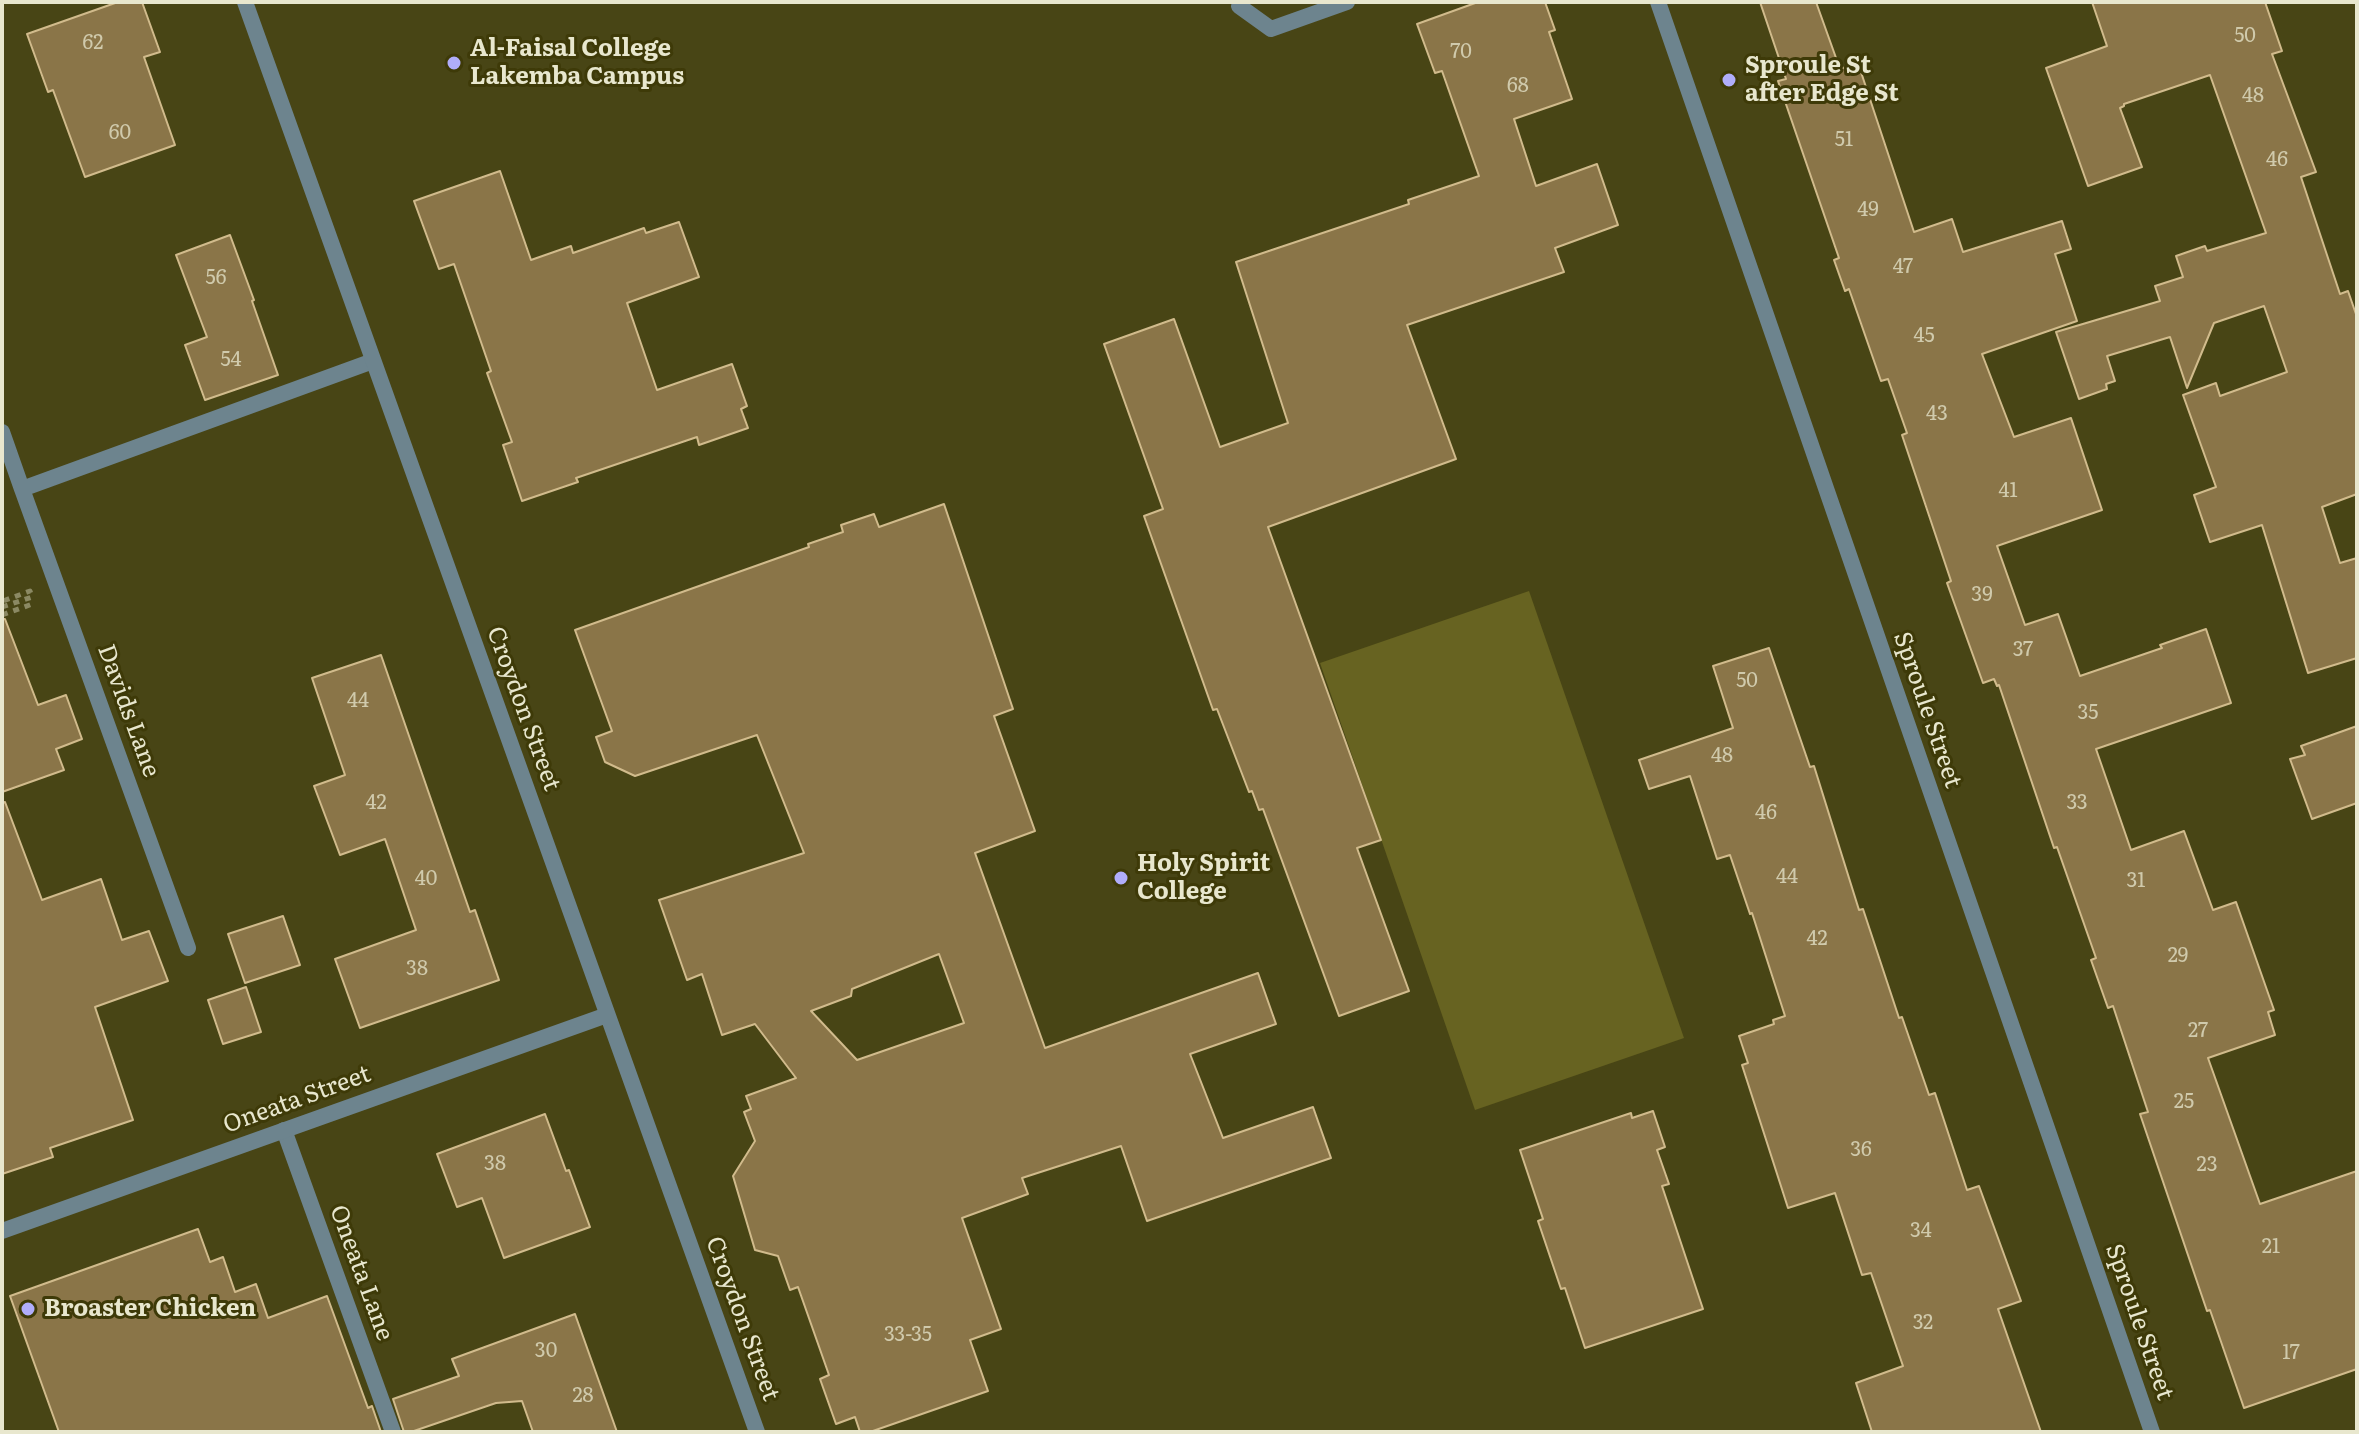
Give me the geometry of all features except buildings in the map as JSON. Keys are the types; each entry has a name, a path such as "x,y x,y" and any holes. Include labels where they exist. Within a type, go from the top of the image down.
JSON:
{"street":[{"name":"Croydon Street","path":"245,2 757,1432"},
{"path":"1239,6 1271,29 1347,2"},
{"name":"Sproule Street","path":"1658,2 2152,1432"},
{"path":"22,489 373,361"},
{"name":"Davids Lane","path":"2,432 188,948"},
{"name":"Oneata Street","path":"2,1231 607,1015"},
{"name":"Oneata Lane","path":"284,1130 393,1432"}],"path":[{"path":"30,591 32,597 3,604 30,591"},
{"path":"2,615 44,599"}],"shaded area":[{"path":"1529,591 1684,1038 1475,1110 1320,663"}],"place":[{"name":"Al-Faisal College Lakemba Campus","path":"454,63"},
{"name":"Sproule St after Edge St","path":"1729,80"},
{"name":"Holy Spirit College","path":"1121,878"},
{"name":"Broaster Chicken","path":"28,1309"}]}
